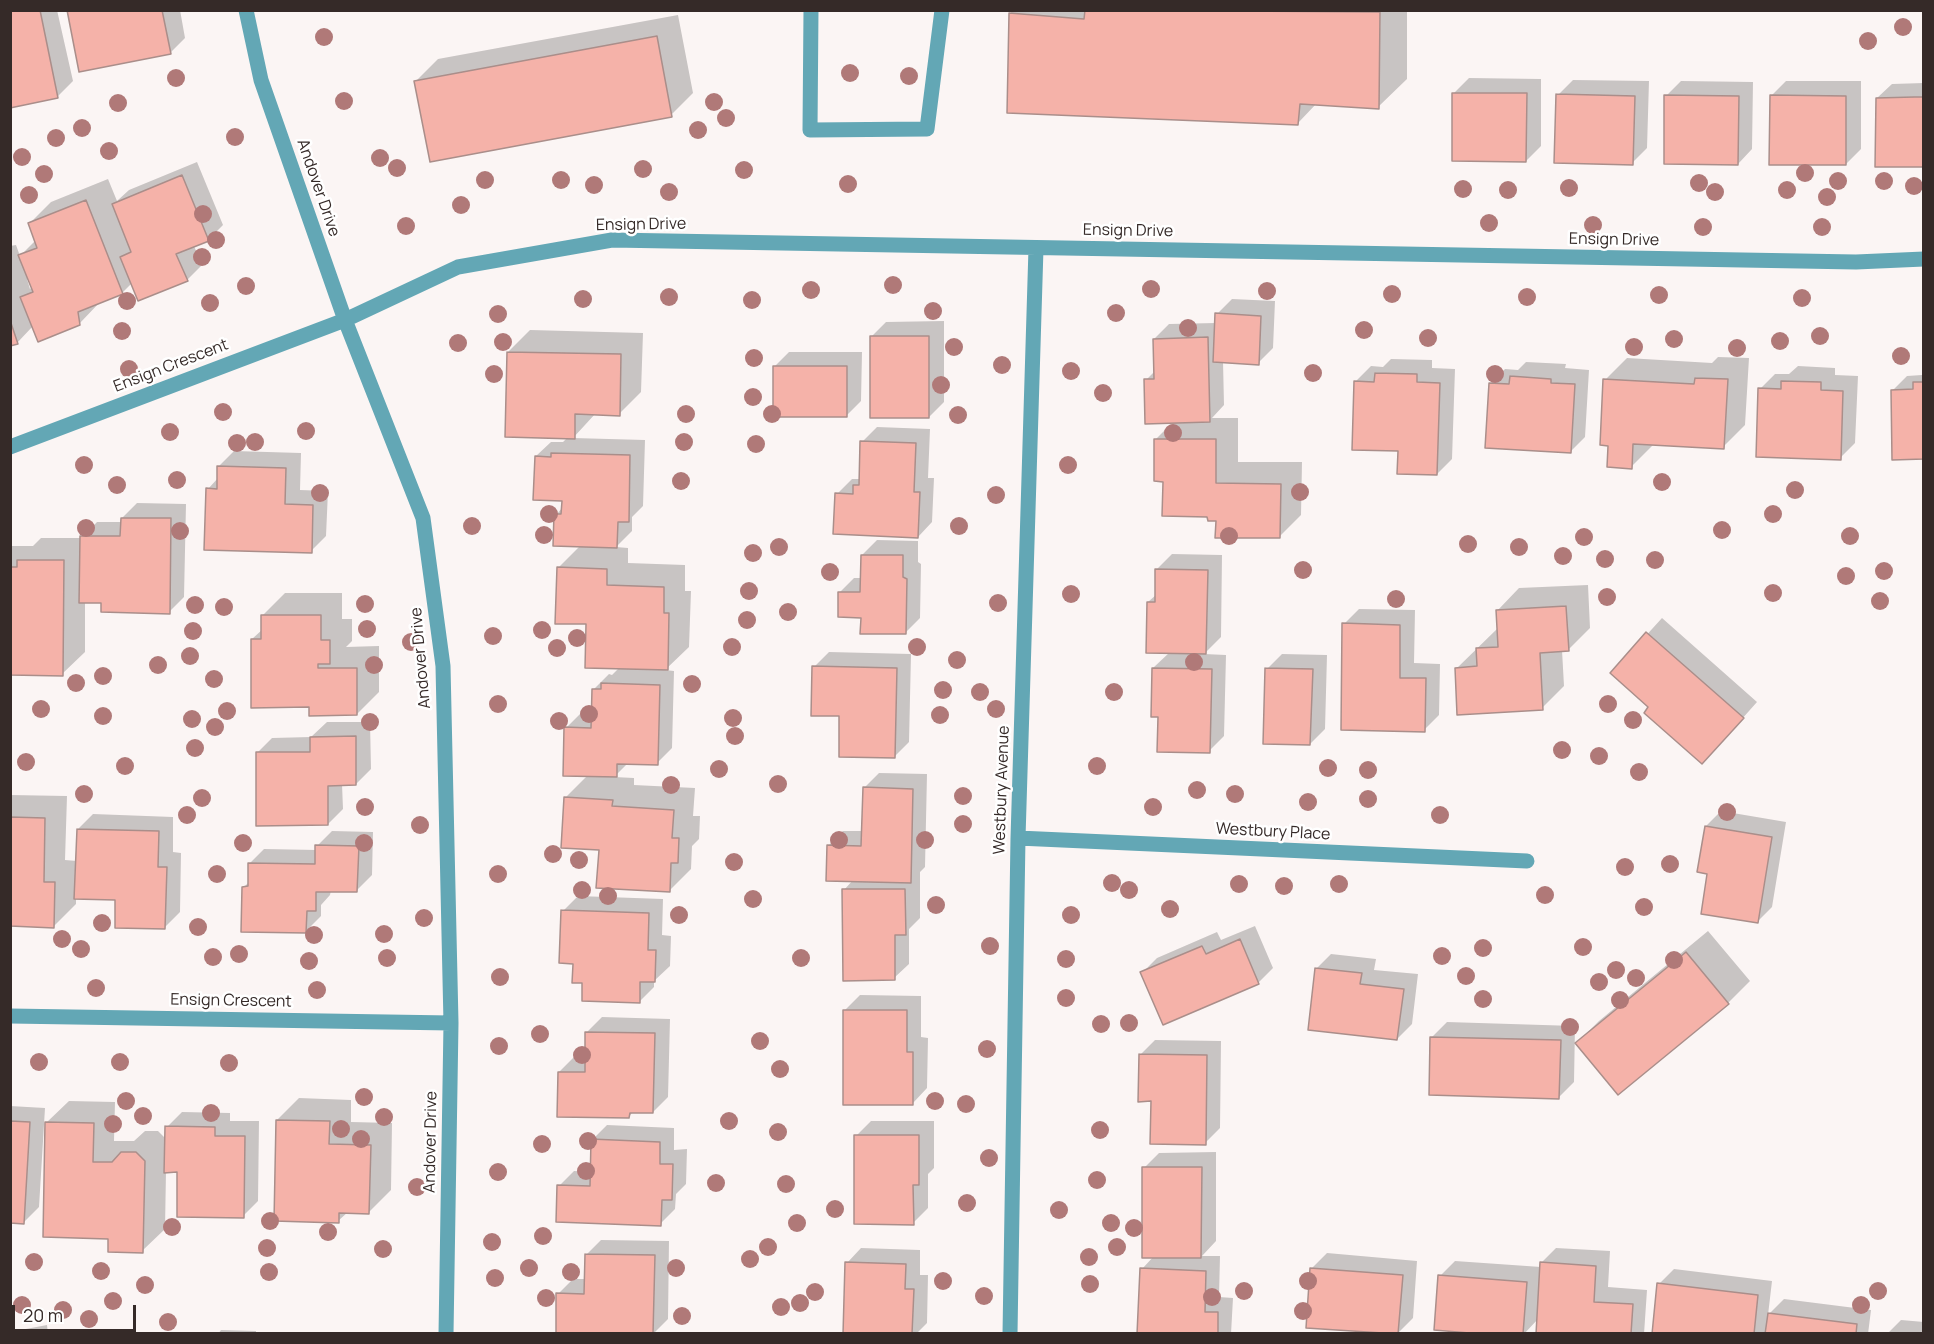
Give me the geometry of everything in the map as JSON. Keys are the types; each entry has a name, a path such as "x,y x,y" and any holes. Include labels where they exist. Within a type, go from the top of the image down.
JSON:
{"street":[{"name":"Andover Drive","path":"246,10 261,80 345,320 423,518 443,666 451,1023 446,1334"},
{"path":"811,10 810,130 927,129 942,10"},
{"name":"Ensign Drive","path":"345,320 458,267 612,240 1856,262 1923,259"},
{"name":"Westbury Avenue","path":"1010,1334 1018,838 1036,248"},
{"name":"Ensign Crescent","path":"10,447 345,320"},
{"name":"Westbury Place","path":"1018,838 1527,861"},
{"name":"Ensign Crescent","path":"10,1016 451,1023"}],"building":[{"path":"10,10 40,10 58,98 10,108"},
{"path":"67,10 162,10 171,54 79,72"},
{"path":"1085,10 1380,12 1379,109 1300,104 1298,125 1007,113 1009,13 1084,19"},
{"path":"657,36 672,117 430,162 414,81"},
{"path":"1452,93 1527,93 1526,162 1452,161"},
{"path":"1556,94 1635,96 1633,165 1554,163"},
{"path":"1664,95 1739,96 1738,165 1664,164"},
{"path":"1770,95 1846,96 1846,165 1769,165"},
{"path":"1924,97 1924,167 1875,167 1876,98"},
{"path":"182,175 209,241 176,254 188,281 138,301 120,257 131,252 112,204"},
{"path":"86,200 123,294 78,312 80,325 38,342 20,297 33,292 18,255 37,248 28,223"},
{"path":"1215,313 1261,316 1259,365 1213,362"},
{"path":"10,320 18,344 10,346"},
{"path":"870,336 929,336 929,418 870,418"},
{"path":"1208,337 1210,422 1145,424 1144,379 1154,379 1153,339"},
{"path":"507,352 621,354 620,416 575,414 575,439 505,437"},
{"path":"773,366 847,366 847,417 773,417"},
{"path":"1375,373 1417,374 1417,382 1440,383 1437,475 1397,474 1398,451 1352,450 1354,381 1374,382"},
{"path":"1510,376 1551,379 1551,383 1575,384 1571,453 1485,448 1489,383 1509,384"},
{"path":"1695,378 1728,379 1724,449 1633,444 1632,469 1607,467 1608,446 1600,445 1603,379 1694,384"},
{"path":"1781,381 1821,382 1821,390 1843,391 1841,460 1756,457 1758,388 1781,389"},
{"path":"1913,382 1924,382 1924,459 1892,460 1891,390 1913,389"},
{"path":"1154,439 1216,439 1216,483 1281,484 1280,538 1215,538 1216,521 1208,521 1207,517 1162,516 1163,482 1154,481"},
{"path":"860,441 916,443 914,492 920,492 918,538 833,534 835,493 853,494 853,485 859,485"},
{"path":"551,453 630,455 629,522 618,522 617,548 553,546 554,514 561,514 562,501 533,500 535,456 551,457"},
{"path":"217,466 286,468 285,504 313,505 312,553 204,550 206,488 217,489"},
{"path":"121,518 171,518 170,614 101,612 101,603 79,603 80,536 120,536"},
{"path":"861,555 903,555 903,577 907,579 906,634 860,634 861,618 838,617 838,592 860,592"},
{"path":"17,560 64,560 63,676 10,675 10,567 17,567"},
{"path":"557,567 607,569 607,585 664,587 664,613 669,613 668,670 585,668 586,624 555,624"},
{"path":"1155,569 1208,570 1206,654 1146,653 1147,602 1155,602"},
{"path":"1566,606 1569,651 1540,653 1543,710 1457,715 1455,668 1477,666 1476,648 1498,647 1496,610"},
{"path":"261,615 321,615 321,640 330,640 330,664 318,664 318,668 357,668 357,715 309,716 309,707 251,708 251,639 261,639"},
{"path":"1342,623 1400,625 1400,678 1426,678 1425,732 1341,730"},
{"path":"1646,632 1744,718 1702,764 1644,713 1648,707 1610,673"},
{"path":"812,666 897,668 895,758 839,757 839,716 811,716"},
{"path":"1152,668 1212,669 1210,753 1157,752 1158,717 1151,717"},
{"path":"1265,668 1313,669 1310,745 1263,744"},
{"path":"601,683 660,685 658,765 617,764 617,777 563,776 564,727 591,728 592,689 601,689"},
{"path":"356,736 356,785 328,786 328,825 256,826 256,752 310,752 310,737"},
{"path":"863,787 913,789 911,883 826,881 827,845 861,846"},
{"path":"564,797 613,800 612,806 674,810 672,838 679,838 678,863 671,863 670,892 596,888 599,850 561,848"},
{"path":"10,817 45,818 44,882 55,882 54,928 10,926"},
{"path":"1705,826 1772,837 1758,923 1701,914 1707,874 1697,872"},
{"path":"77,829 159,831 158,867 167,867 165,929 115,928 115,900 74,899"},
{"path":"315,845 359,846 357,892 316,892 316,911 307,911 306,933 241,932 242,887 248,886 248,863 315,864"},
{"path":"842,889 905,889 906,935 895,935 895,980 843,981"},
{"path":"561,910 649,913 648,950 656,950 655,982 640,982 640,1003 582,1001 582,983 572,983 573,964 559,963"},
{"path":"1240,939 1259,984 1163,1025 1140,972 1202,946 1206,954"},
{"path":"1686,952 1729,1004 1618,1095 1575,1043"},
{"path":"1315,968 1362,973 1360,984 1404,989 1397,1040 1308,1030"},
{"path":"843,1010 907,1010 907,1052 913,1052 913,1105 843,1105"},
{"path":"585,1032 655,1033 653,1113 630,1113 629,1118 557,1117 558,1072 585,1072"},
{"path":"1430,1037 1561,1040 1559,1099 1429,1095"},
{"path":"1139,1054 1207,1055 1206,1145 1150,1144 1151,1101 1138,1102"},
{"path":"276,1120 330,1121 329,1144 371,1145 369,1214 339,1213 339,1223 274,1221"},
{"path":"10,1121 30,1122 24,1224 10,1223"},
{"path":"45,1122 94,1123 93,1162 112,1162 121,1152 136,1152 145,1161 143,1253 108,1252 108,1239 43,1237"},
{"path":"165,1126 215,1127 215,1136 245,1136 244,1218 177,1217 177,1172 164,1173"},
{"path":"854,1135 919,1135 919,1185 913,1185 914,1225 854,1224"},
{"path":"591,1139 660,1142 660,1164 673,1164 672,1200 662,1200 661,1226 556,1222 557,1185 590,1186"},
{"path":"1142,1167 1202,1167 1201,1258 1142,1258"},
{"path":"585,1254 655,1255 653,1334 556,1334 556,1293 584,1294"},
{"path":"845,1262 906,1264 905,1289 914,1289 912,1334 843,1334"},
{"path":"1540,1262 1596,1266 1594,1302 1633,1304 1631,1334 1536,1334"},
{"path":"1140,1268 1206,1271 1205,1312 1218,1312 1218,1334 1137,1334"},
{"path":"1310,1268 1403,1275 1398,1334 1306,1328"},
{"path":"1438,1275 1527,1282 1523,1334 1481,1334 1434,1330"},
{"path":"1657,1283 1758,1295 1754,1334 1652,1334"},
{"path":"1768,1313 1857,1324 1856,1334 1765,1334"}]}
